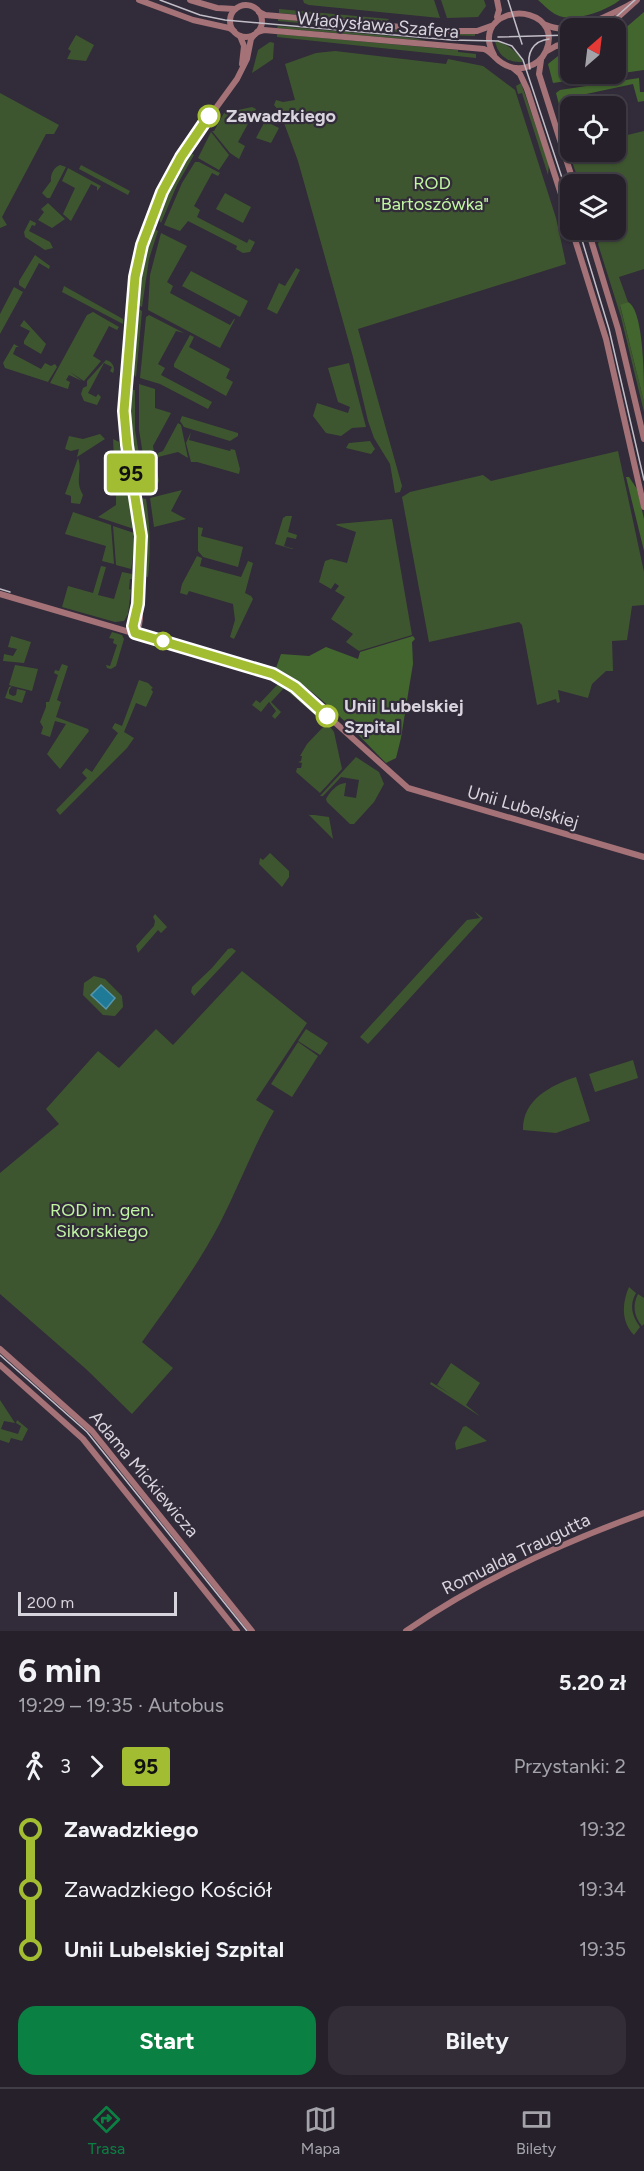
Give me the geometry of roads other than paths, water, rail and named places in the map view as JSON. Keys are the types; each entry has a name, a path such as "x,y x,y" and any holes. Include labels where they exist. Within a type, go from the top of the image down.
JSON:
{"street":[{"path":"139,0 195,21 229,28 245,36 256,33"},
{"path":"135,633 140,618 138,604 141,536 124,411 138,262 156,207 169,179 187,148 241,71 247,59 251,39 262,22 259,12 249,5 230,10 190,0"},
{"path":"497,0 499,11 491,26 489,37 492,53 502,63 519,73 527,89 560,191"},
{"path":"545,24 556,28 581,25 603,18 635,2"},
{"path":"617,18 635,2"},
{"path":"495,19 508,10 522,7 537,14 545,24 549,39 539,65 539,74 571,174"},
{"path":"236,9 230,20 244,44 241,71"},
{"name":"Władysława Szafera","path":"259,12 265,15 449,31 477,31 491,26"},
{"name":"Władysława Szafera","path":"256,33 271,30 484,49 492,53"},
{"path":"513,68 529,66 554,46 560,44"},
{"path":"575,240 608,349 644,507"},
{"path":"591,240 618,329 644,439"},
{"name":"Unii Lubelskiej","path":"0,594 265,671 286,681 408,789 644,857"},
{"path":"135,633 134,617 138,604"},
{"path":"120,628 134,617"},
{"name":"Adama Mickiewicza","path":"0,1349 97,1436 252,1631"},
{"name":"Adama Mickiewicza","path":"0,1365 83,1439 237,1631"},
{"name":"Romualda Traugutta","path":"406,1631 447,1604 515,1568 644,1513"}],"water":[{"path":"101,985 115,998 106,1009 91,995"}],"tram line":[{"path":"160,0 200,15 225,20 451,40 498,41 512,46 523,60 561,174"},
{"path":"508,0 522,44"},
{"path":"614,18 635,0"},
{"path":"498,37 560,35"},
{"path":"530,69 529,58 532,49 539,42 549,39"},
{"path":"582,240 609,329 644,480"},
{"path":"0,589 10,592"},
{"path":"0,1355 87,1432 247,1631"}],"place":[{"name":"Zawadzkiego","path":"209,116"},
{"name":"Unii Lubelskiej Szpital","path":"327,716"}],"park label":[{"name":"ROD \"Bartoszówka\"","path":"432,193"},
{"name":"ROD im. gen. Sikorskiego","path":"102,1220"}]}
